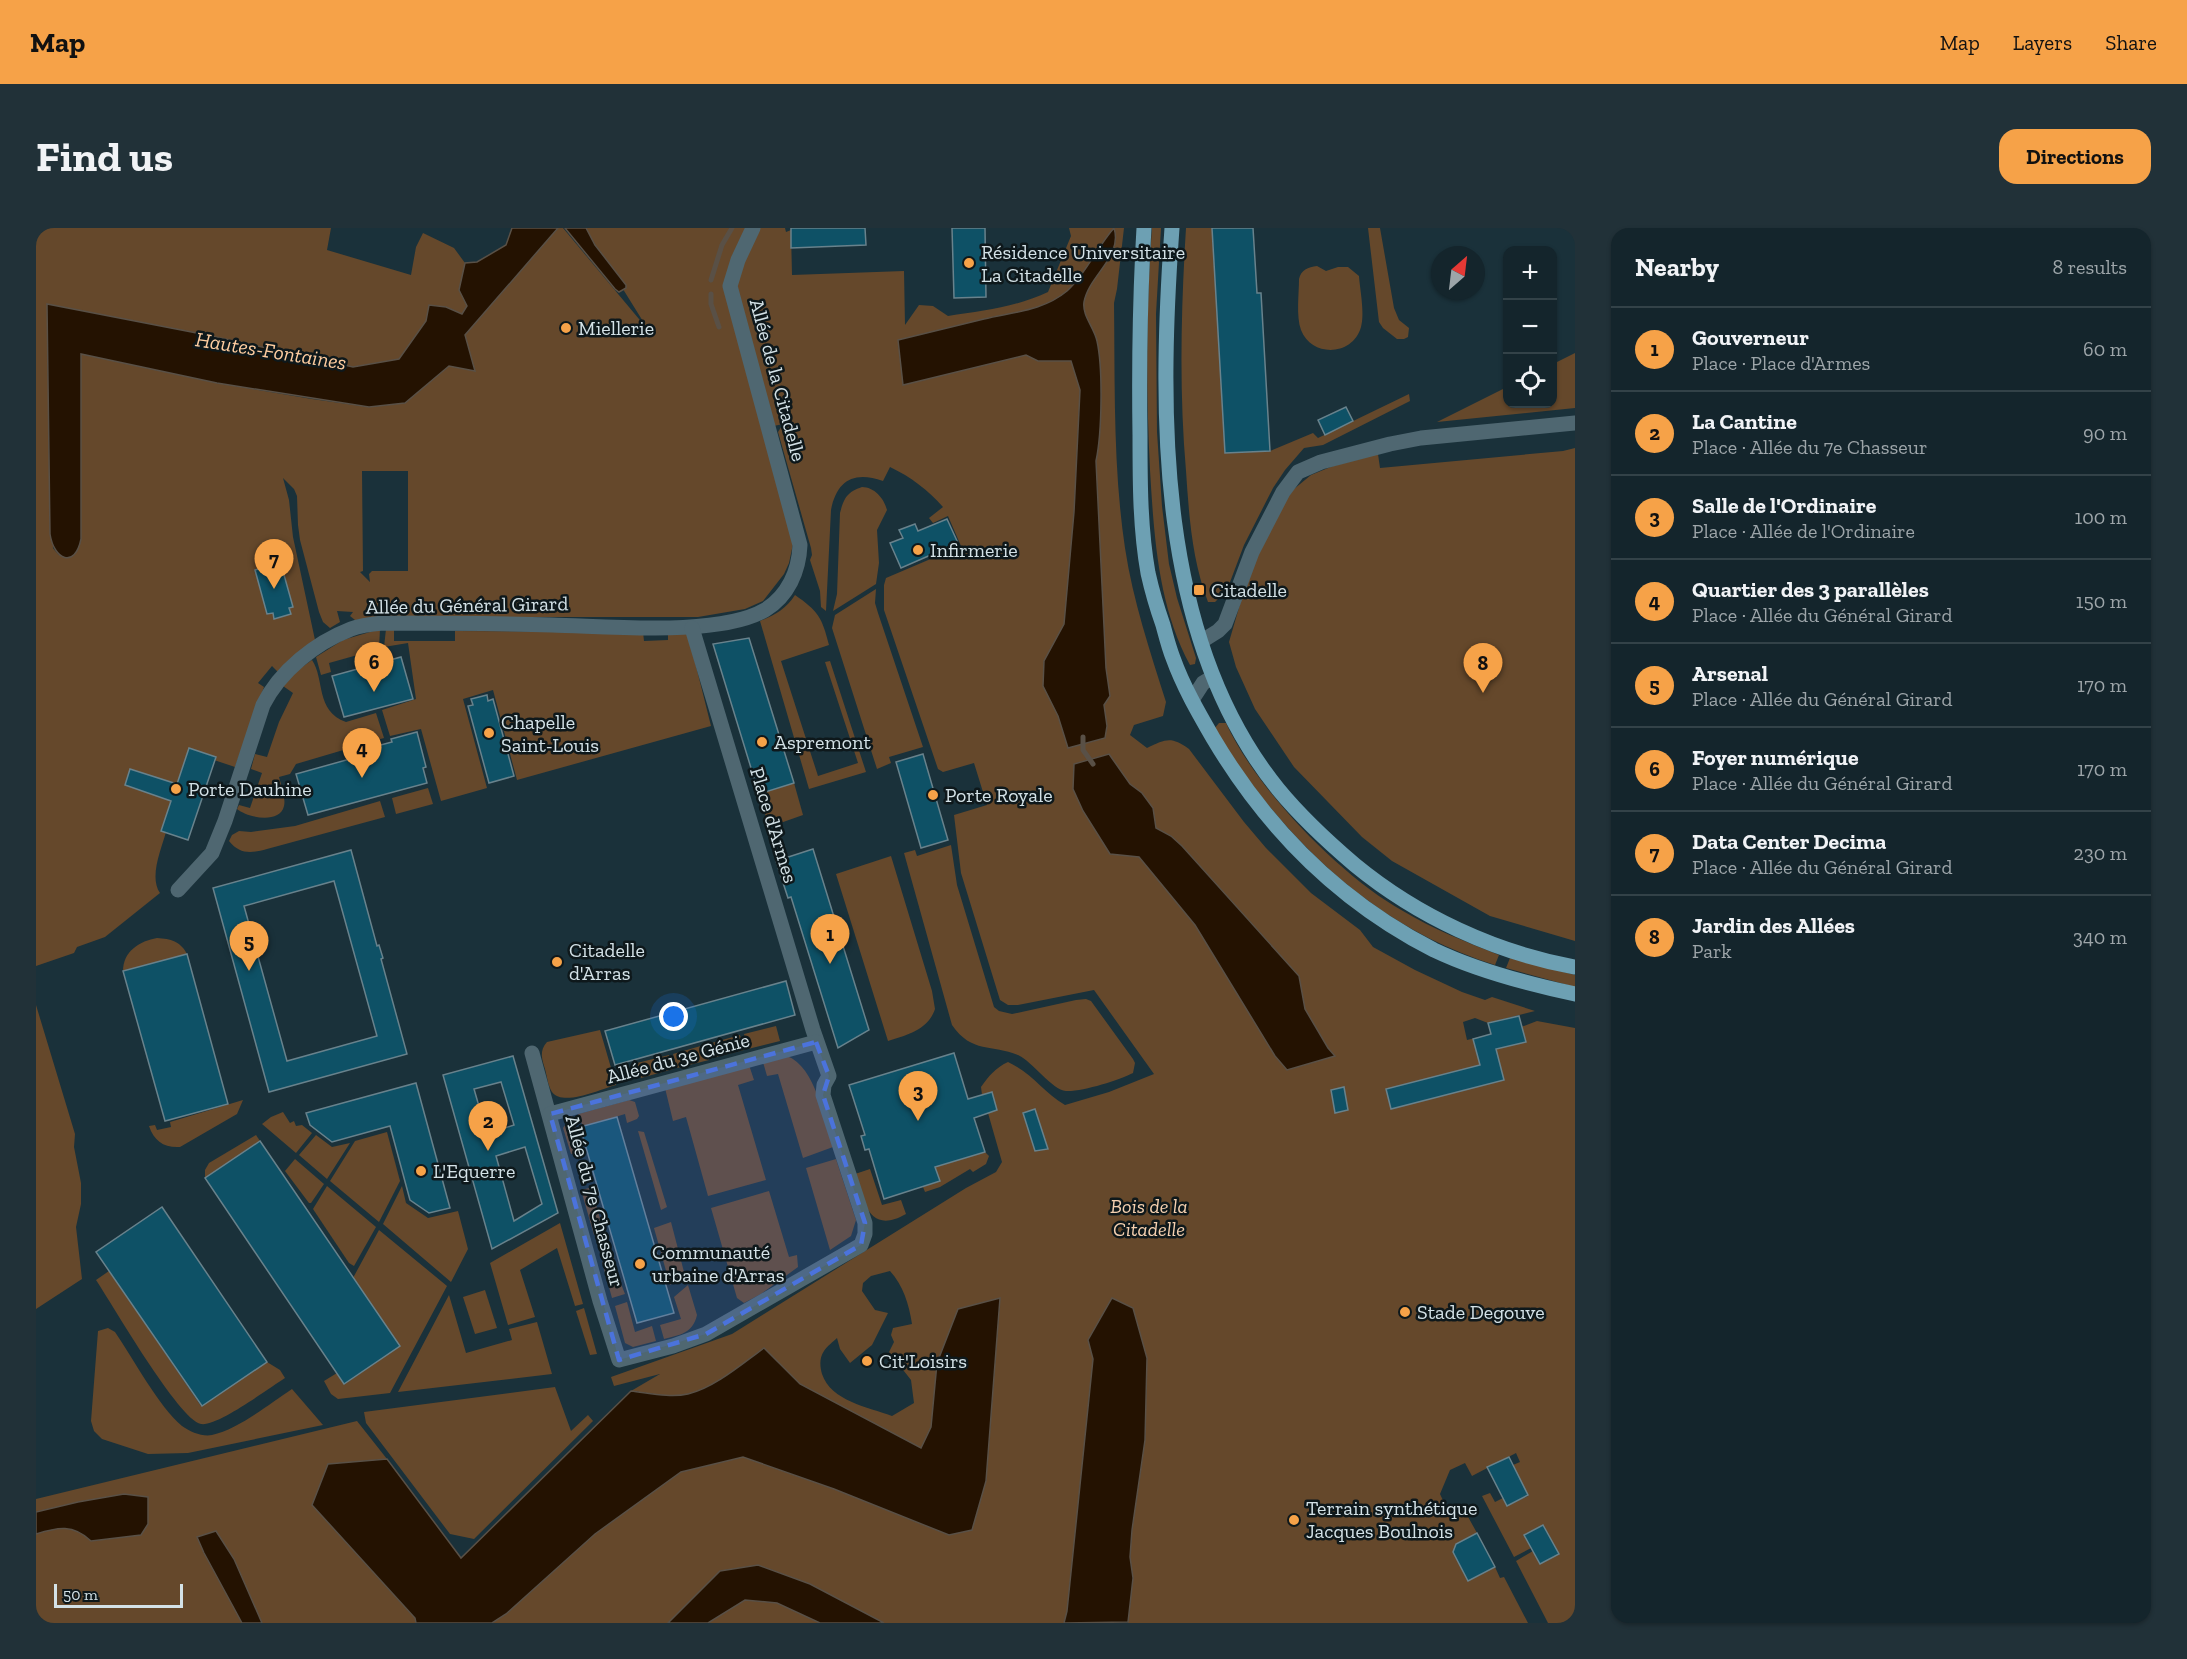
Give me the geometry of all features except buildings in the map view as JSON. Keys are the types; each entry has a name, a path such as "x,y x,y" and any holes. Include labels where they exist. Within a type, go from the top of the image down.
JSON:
{"main road":[{"path":"1144,228 1139,370 1143,523 1148,571 1154,600 1172,656 1192,700 1226,761 1272,824 1322,874 1355,901 1404,932 1453,958 1499,974 1575,994"},
{"path":"1172,228 1165,334 1167,434 1176,531 1184,576 1213,677 1234,720 1278,789 1322,835 1373,880 1438,918 1484,941 1575,967"}],"street":[{"name":"Allée de la Citadelle","path":"753,228 738,260 730,286 800,545 799,564 788,587"},
{"path":"1202,641 1225,624 1252,552 1282,492 1298,472 1321,462 1420,438 1575,423"},
{"name":"Allée du Général Girard","path":"178,890 212,853 225,821 263,705 271,690 294,665 325,642 352,628 383,623 692,627 753,615 774,603 788,587"},
{"name":"Place d'Armes","path":"619,1360 706,1334 861,1245 865,1234 865,1223 823,1095 829,1076 816,1042 692,627"},
{"path":"1192,700 1203,683 1213,677"},
{"name":"Allée du 3e Génie","path":"550,1114 816,1042"},
{"name":"Allée du 7e Chasseur","path":"532,1053 600,1300 619,1360"}],"highlighted area":[{"path":"816,1042 829,1076 823,1095 865,1223 861,1245 706,1334 619,1360 550,1114"}],"green space":[{"name":"Bois de la Citadelle","path":"36,228 331,228 327,250 411,275 416,247 423,233 454,248 465,263 459,290 467,306 462,314 446,307 426,321 399,359 353,367 207,335 47,304 53,548 66,558 74,554 81,539 81,354 217,383 312,399 369,407 405,403 449,366 465,335 558,228 563,228 649,331 585,228 785,228 786,232 791,230 792,275 904,271 905,325 919,305 933,306 948,316 1012,305 1048,292 1071,236 1069,228 1124,228 1114,303 1118,487 1125,548 1133,587 1142,626 1166,702 1163,716 1134,725 1130,735 1147,748 1168,740 1178,742 1189,749 1266,848 1311,893 1360,930 1373,947 1462,992 1485,1000 1492,997 1535,1011 1488,1023 1475,1018 1463,1022 1467,1040 1537,1021 1575,1028 1575,1623 1548,1623 1516,1561 1533,1551 1540,1564 1558,1554 1543,1525 1531,1548 1514,1557 1482,1496 1490,1493 1495,1502 1503,1498 1507,1506 1528,1496 1513,1465 1520,1462 1516,1453 1472,1476 1465,1463 1450,1470 1440,1494 1447,1509 1467,1515 1477,1533 1456,1544 1453,1552 1495,1567 1500,1578 1504,1577 1528,1623 1128,1623 1133,1578 1130,1557 1132,1530 1145,1440 1147,1358 1140,1334 1097,1325 1088,1340 1093,1359 1064,1623 884,1623 810,1584 758,1565 720,1571 668,1623 492,1623 506,1614 595,1534 681,1472 743,1457 834,1489 986,1481 1000,1299 937,1363 931,1427 921,1448 800,1384 764,1349 708,1387 688,1394 667,1395 631,1391 660,1374 614,1386 611,1377 732,1334 966,1188 996,1172 1002,1162 988,1113 997,1110 992,1093 982,1095 981,1087 1003,1064 1008,1062 1017,1067 1065,1105 1109,1092 1154,1074 1094,990 1018,1005 1008,1005 1000,1000 961,873 954,815 987,805 974,763 943,772 938,769 884,610 886,578 961,546 948,516 933,523 929,518 943,507 919,484 890,467 883,481 863,477 848,480 842,485 834,500 831,510 826,611 821,607 820,591 810,560 811,548 778,432 783,424 769,427 793,544 784,574 763,601 745,609 698,617 390,617 355,620 350,616 353,612 337,611 340,622 330,628 323,622 319,612 300,540 297,496 294,489 283,478 315,640 278,672 272,666 258,683 264,687 235,767 189,748 162,831 166,832 156,871 157,887 160,893 105,937 77,947 74,953 36,966","holes":["362,471 408,471 408,571 372,571 369,574 370,582 360,572 363,571","890,1271 905,1295 912,1324 893,1328 891,1335 894,1342 889,1352 911,1380 914,1403 892,1416 851,1402 833,1391 822,1374 820,1362 824,1351 837,1338 840,1349 850,1363 872,1345 888,1313 875,1310 862,1291 863,1283 871,1276"]},
{"path":"1152,228 1161,228 1156,314 1157,432 1162,506 1169,564 1196,658 1195,664 1190,665 1179,642 1164,595 1153,520 1147,379"},
{"path":"1186,228 1212,228 1225,453 1270,451 1313,433 1318,438 1409,394 1410,401 1323,445 1304,448 1273,488 1244,545 1227,590 1215,602 1208,602 1198,570 1187,488 1182,380"},
{"path":"1368,228 1380,228 1394,308 1399,320 1409,328 1408,337 1404,339 1397,339 1379,322"},
{"path":"1317,266 1326,271 1348,267 1359,276 1361,327 1357,337 1350,344 1341,348 1323,349 1314,345 1306,339 1299,324 1299,279 1305,270"},
{"path":"1575,353 1575,408 1437,422 1503,389 1503,408 1557,408 1557,362"},
{"path":"1575,448 1575,941 1490,916 1392,861 1362,837 1294,767 1255,709 1236,667 1229,642 1256,549 1288,494 1311,475 1333,466 1378,454 1380,468"},
{"path":"862,487 878,494 887,510 877,530 879,563 876,584 833,611 837,594 840,513 847,496"},
{"path":"876,589 875,603 923,747 889,757 891,763 877,769 832,628 835,615"},
{"path":"795,595 818,616 829,645 781,661 818,776 858,763 825,662 830,661 866,772 809,789 760,621 780,611"},
{"path":"380,629 379,649 329,663 331,672 321,675 316,657 343,640"},
{"path":"386,629 394,630 394,641 455,641 455,631 643,632 644,641 668,640 668,633 688,634 711,726 517,780 493,690 463,699 487,788 441,801 421,729 390,736 382,710 416,699 408,643 384,647"},
{"path":"312,660 329,710 346,722 376,713 384,738 296,764 290,774 279,777 284,803 281,812 263,818 248,815 237,809 239,805 250,808 262,773 251,769 255,754 267,757 279,722 293,693 283,686 295,672"},
{"path":"1219,723 1226,723 1257,775 1302,829 1327,854 1379,896 1414,918 1499,955 1495,965 1450,948 1408,927 1370,902 1333,873 1269,806 1214,729"},
{"path":"794,783 803,815 769,827 759,794"},
{"path":"428,788 433,804 396,814 392,798"},
{"path":"380,801 385,817 267,849 246,852 237,849 229,841 232,835 239,831 251,832 295,826"},
{"path":"951,845 957,885 994,1007 999,1011 1012,1014 1076,1000 1091,1001 1133,1059 1135,1063 1133,1073 1100,1085 1066,1091 1055,1086 1018,1055 975,1044 967,1040 952,1025 904,853 915,850 917,856"},
{"path":"891,856 932,991 935,1009 922,1027 888,1041 836,874"},
{"path":"157,938 175,942 187,954 123,971 126,958 134,948"},
{"path":"1510,958 1575,975 1575,987 1506,968"},
{"path":"36,1005 75,1134 74,1147 81,1183 81,1204 76,1227 82,1279 36,1309"},
{"path":"776,1026 780,1041 748,1049 744,1034"},
{"path":"600,1030 616,1085 573,1097 557,1096 551,1090 543,1062 544,1045 547,1042"},
{"path":"740,1035 744,1050 712,1058 708,1044"},
{"path":"704,1045 709,1060 677,1068 673,1054"},
{"path":"669,1055 673,1069 641,1078 637,1063"},
{"path":"787,1056 797,1062 812,1083 833,1147 803,1158 778,1074 767,1076 763,1062"},
{"path":"749,1065 754,1080 738,1085 766,1180 708,1196 686,1117 673,1121 665,1088"},
{"path":"243,1100 237,1114 180,1147 160,1142 149,1126 155,1125 157,1130 171,1127 170,1122"},
{"path":"629,1100 635,1102 639,1116 637,1119 627,1123 625,1114 583,1127 578,1114"},
{"path":"283,1112 290,1123 294,1121 296,1126 302,1125 312,1133 296,1153 262,1124"},
{"path":"572,1115 583,1151 571,1154 563,1128"},
{"path":"638,1131 644,1132 667,1207 661,1210"},
{"path":"387,1132 400,1181 379,1222 330,1181 355,1141"},
{"path":"256,1135 260,1141 205,1178 205,1170 209,1163"},
{"path":"316,1135 332,1147 350,1143 327,1179 299,1155"},
{"path":"985,1152 989,1156 986,1164 973,1172 970,1169 940,1187 925,1192 923,1187 940,1181 935,1167"},
{"path":"295,1159 324,1184 311,1203 285,1171"},
{"path":"836,1159 856,1220 851,1236 830,1250 806,1168"},
{"path":"870,1169 882,1205 901,1200 906,1214 884,1221 876,1218 870,1212 855,1174"},
{"path":"327,1186 376,1227 354,1266 349,1263 313,1209"},
{"path":"402,1186 406,1203 428,1218 458,1211 468,1249 451,1282 383,1224"},
{"path":"593,1187 604,1232 594,1235 581,1190"},
{"path":"769,1191 789,1257 797,1255 798,1267 761,1294 744,1303 737,1298 711,1208"},
{"path":"671,1222 684,1272 670,1285 654,1228"},
{"path":"560,1223 583,1304 575,1306 557,1248 520,1270 535,1317 508,1325 490,1263"},
{"path":"379,1230 447,1286 390,1393 338,1399 331,1394 324,1381 337,1373 345,1384 399,1346 353,1278"},
{"path":"614,1258 619,1276 614,1277 617,1285 621,1284 625,1294 612,1298 602,1262"},
{"path":"109,1271 201,1406 267,1362 280,1370 285,1378 219,1419 201,1424 191,1418 162,1383 96,1280"},
{"path":"688,1285 697,1315 695,1321 685,1332 664,1339 660,1325 681,1319 674,1297"},
{"path":"485,1290 497,1328 475,1334 463,1297"},
{"path":"449,1295 466,1353 512,1340 509,1329 537,1322 552,1374 398,1392"},
{"path":"627,1302 635,1332 652,1326 656,1341 633,1347 625,1343 615,1306"},
{"path":"584,1308 597,1354 590,1355 576,1311"},
{"path":"108,1328 115,1332 164,1407 182,1426 193,1432 212,1435 222,1432 254,1415 292,1389 323,1425 188,1453 148,1454 102,1439 94,1431 91,1421 98,1331"},
{"path":"555,1387 571,1431 588,1415 593,1421 474,1539 450,1534 366,1423 364,1412"},
{"path":"357,1421 387,1459 328,1464 313,1505 415,1618 416,1623 36,1623 36,1499"},
{"path":"745,1600 777,1603 820,1623 708,1623"}],"water":[{"name":"Hautes-Fontaines","path":"512,228 558,228 465,335 475,371 449,366 405,403 369,407 217,383 81,354 81,539 74,555 70,557 65,558 56,550 50,534 47,304 207,335 353,367 399,359 426,321 429,305 446,307 462,314 467,306 459,290 465,263 477,262 506,245"},
{"path":"565,228 586,228 595,245 626,288 619,292 615,289"},
{"path":"1114,228 1116,238 1114,248 1087,292 1084,302 1086,317 1097,341 1100,367 1101,418 1096,461 1106,668 1110,696 1104,705 1107,726 1105,738 1068,748 1058,716 1043,686 1044,661 1064,624 1074,512 1080,390 1071,361 1038,361 1026,355 903,385 898,340 1027,310 1058,298 1086,269"},
{"path":"1109,754 1130,784 1142,793 1153,808 1156,828 1171,836 1182,846 1299,976 1305,1009 1335,1056 1287,1070 1275,1056 1195,925 1139,857 1110,854 1083,811 1073,789 1074,764"},
{"path":"1000,1298 986,1481 972,1530 949,1535 834,1489 743,1457 681,1472 595,1534 506,1614 492,1623 416,1623 415,1618 312,1505 328,1464 387,1459 461,1558 631,1391 674,1396 698,1391 728,1375 764,1348 800,1384 921,1448 931,1427 937,1363 958,1309"},
{"path":"1112,1298 1133,1308 1147,1358 1145,1440 1132,1530 1130,1557 1133,1578 1128,1622 1064,1623 1093,1359 1088,1340"},
{"path":"124,1494 148,1497 148,1524 141,1535 91,1541 71,1529 51,1530 36,1534 36,1512"},
{"path":"216,1531 234,1559 262,1623 242,1623 204,1553 197,1537"},
{"path":"758,1565 810,1584 884,1623 820,1623 777,1603 745,1600 708,1623 668,1623 720,1571"}],"waterway":[{"path":"711,280 722,245 732,228"},
{"path":"711,294 711,304 719,327"},
{"path":"1083,737 1083,750 1093,764"}],"place":[{"name":"Résidence Universitaire La Citadelle","path":"969,263"},
{"name":"Miellerie","path":"566,328"},
{"name":"Infirmerie","path":"918,550"},
{"name":"Data Center Decima","path":"274,589"},
{"name":"Citadelle","path":"1199,590"},
{"name":"Foyer numérique","path":"374,692"},
{"name":"Jardin des Allées","path":"1483,693"},
{"name":"Chapelle Saint-Louis","path":"489,733"},
{"name":"Aspremont","path":"762,742"},
{"name":"Quartier des 3 parallèles","path":"362,778"},
{"name":"Porte Dauhine","path":"176,789"},
{"name":"Porte Royale","path":"933,795"},
{"name":"Citadelle d'Arras","path":"557,962"},
{"name":"Gouverneur","path":"830,964"},
{"name":"Arsenal","path":"249,971"},
{"name":"Salle de l'Ordinaire","path":"918,1121"},
{"name":"La Cantine","path":"488,1151"},
{"name":"L'Equerre","path":"421,1171"},
{"name":"Communauté urbaine d'Arras","path":"640,1264"},
{"name":"Stade Degouve","path":"1405,1312"},
{"name":"Cit'Loisirs","path":"867,1361"},
{"name":"Terrain synthétique Jacques Boulnois","path":"1294,1520"}]}
